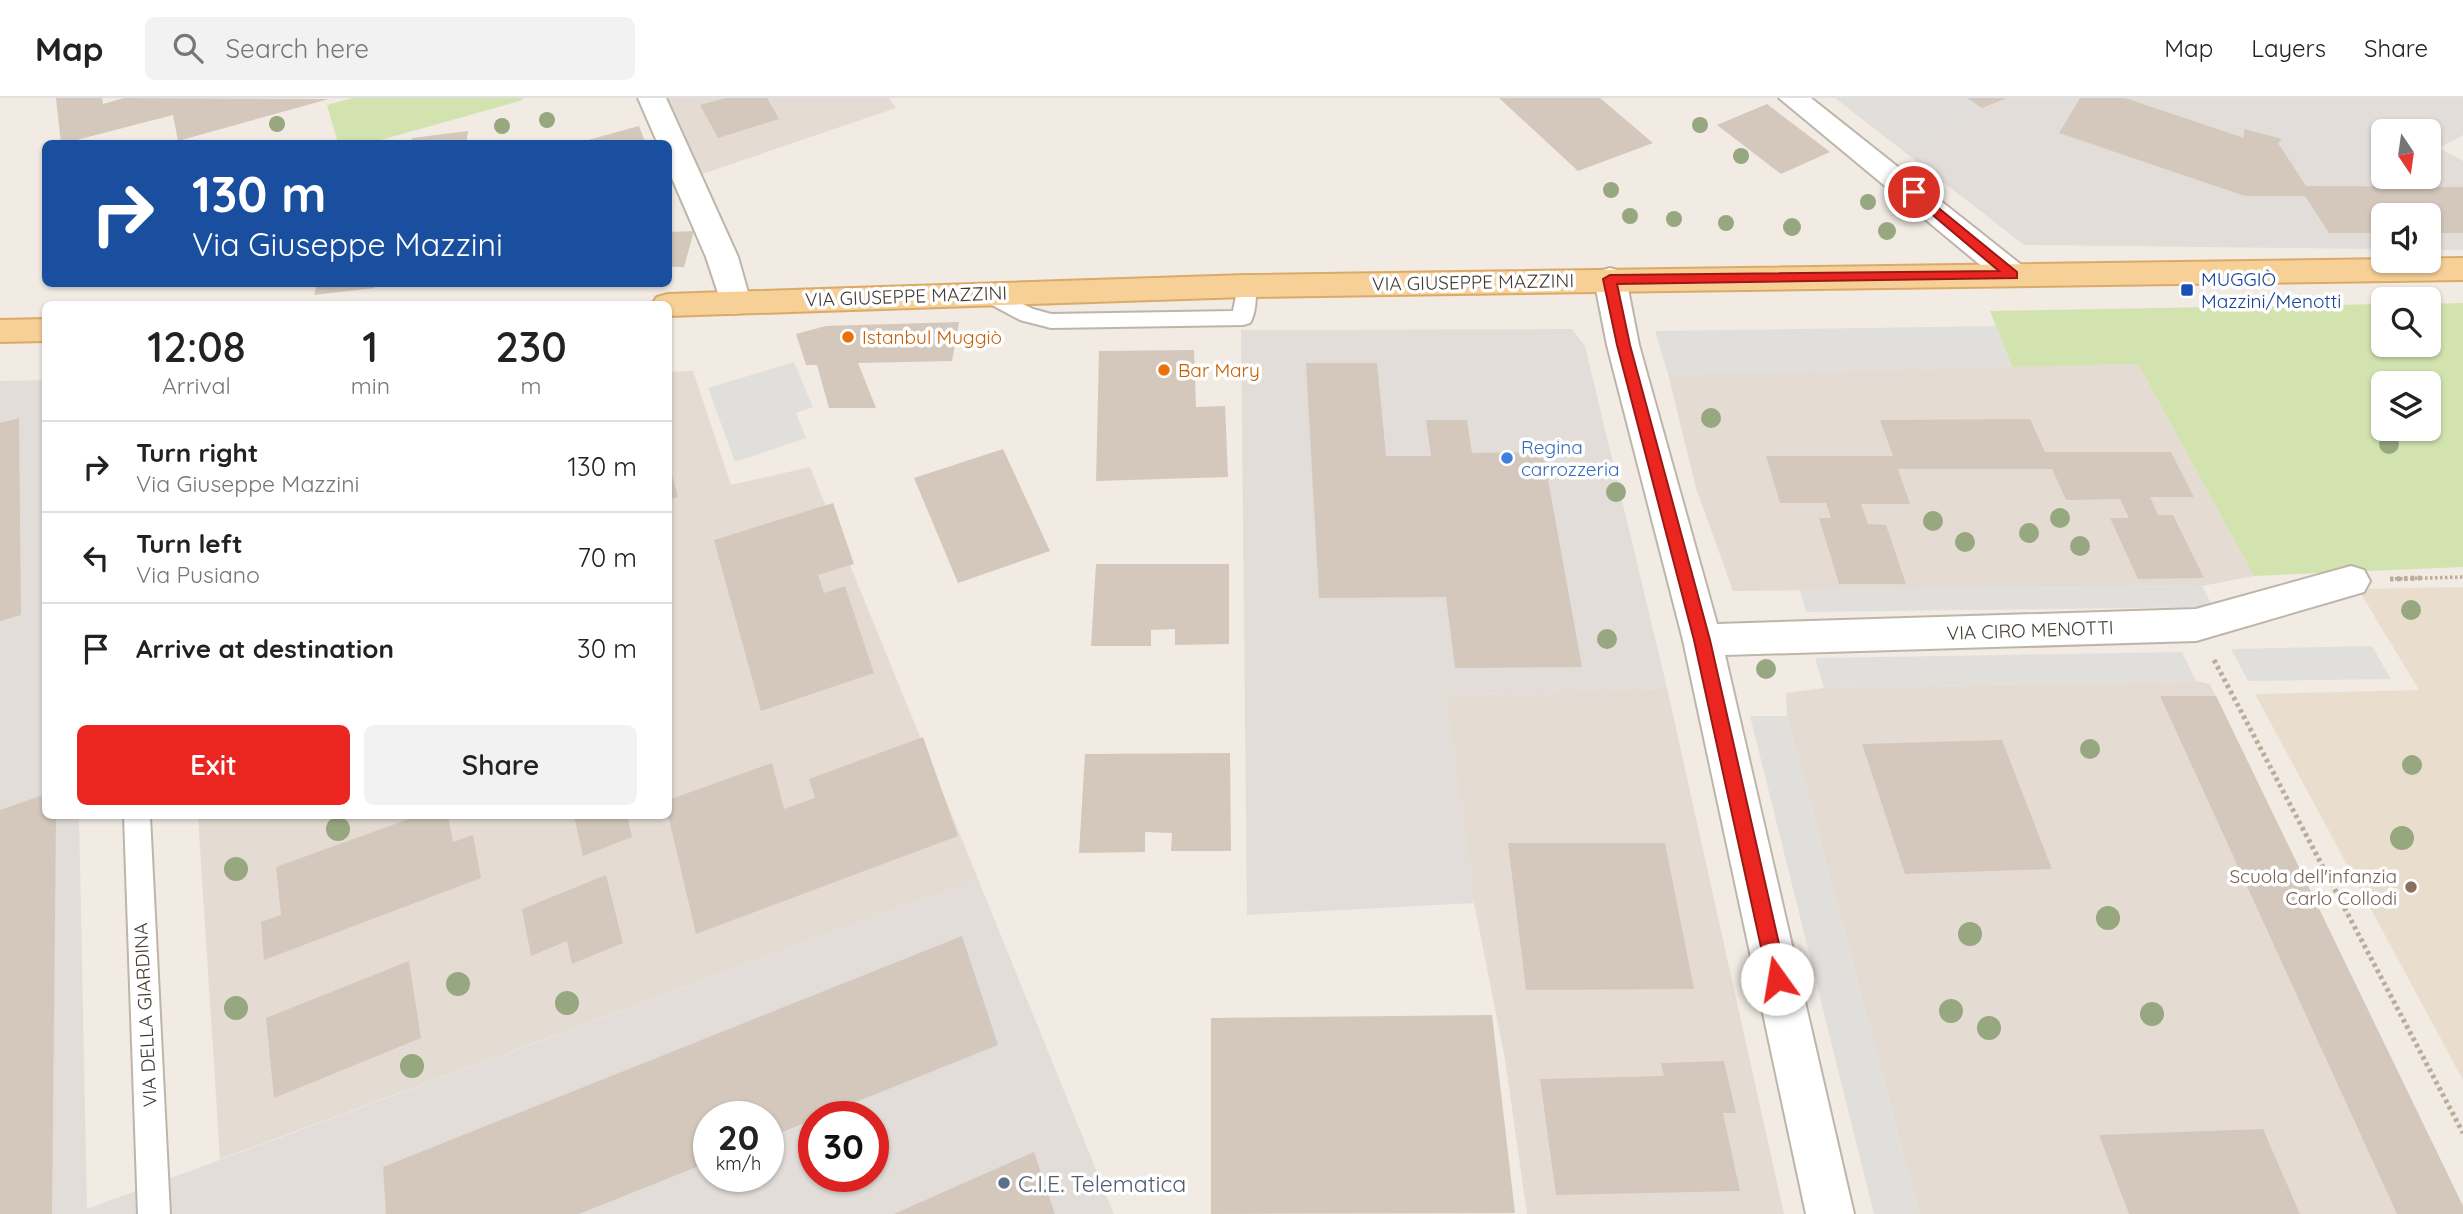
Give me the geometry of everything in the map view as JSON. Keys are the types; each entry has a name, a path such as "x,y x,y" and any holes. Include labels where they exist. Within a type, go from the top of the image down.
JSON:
{"main road":[{"name":"VIA GIUSEPPE MAZZINI","path":"672,305 1246,286 2463,269"},
{"path":"0,331 42,330"}],"street":[{"path":"652,98 670,140"},
{"path":"1793,98 2013,275"},
{"path":"672,143 722,257 735,303"},
{"path":"1610,279 1623,345 1702,640 1830,1214"},
{"name":"VIA CIRO MENOTTI","path":"1702,640 2196,625 2351,581"}],"lane":[{"name":"VIA DELLA GIARDINA","path":"137,819 154,1214"}],"path":[{"path":"2351,581 2463,577"},
{"path":"2196,625 2463,1133"}],"shaded area":[{"path":"666,98 889,98 896,108 702,174"},
{"path":"1835,98 2463,98 2463,135 2441,147 2441,119 2371,119 2371,189 2441,189 2441,149 2463,161 2463,250 2441,250 2441,203 2371,203 2371,249 2024,245"},
{"path":"1835,98 1967,98 1982,108 1900,147"},
{"path":"1996,326 2012,367 1668,374 1655,331"},
{"path":"1572,329 1585,346 1667,688 1445,695 1474,903 1247,915 1241,330"},
{"path":"794,362 813,407 796,413 806,438 735,462 708,388"},
{"path":"2138,364 2254,576 2202,586 1733,591 1696,488 1668,374"},
{"path":"693,371 731,485 810,467 978,879 220,1159 198,819 672,819 672,372"},
{"path":"42,380 42,819 79,819 87,1209 978,879 1114,1214 0,1214 0,381"},
{"path":"2202,586 2213,607 1806,612 1800,590"},
{"name":"Scuola dell'infanzia Carlo Collodi","path":"2463,587 2463,1080 2255,694 2419,690 2358,589"},
{"path":"2372,646 2391,679 2248,681 2231,649"},
{"path":"2182,652 2196,681 1824,688 1815,658"},
{"path":"2196,681 2210,684 2463,1206 2463,1214 1919,1214 1787,716 1786,693 1824,688"},
{"path":"1667,688 1784,1214 1527,1214 1505,1059 1474,903 1445,695"},
{"path":"1750,716 1787,716 1919,1214 1874,1214"}],"green space":[{"path":"353,98 523,100 381,140 337,140 327,105"},
{"path":"2463,303 2463,567 2254,576 2138,364 2012,367 1990,311 2371,304 2371,357 2441,357 2441,304"}],"building":[{"path":"56,98 102,98 103,104 124,98 329,99 182,140 178,140 173,115 76,140 61,140"},
{"path":"725,98 767,98 779,119 718,138 700,105"},
{"path":"1499,98 1600,98 1653,143 1578,171"},
{"path":"1967,98 2007,98 1982,108"},
{"path":"2080,98 2125,98 2244,138 2244,129 2282,139 2278,143 2306,186 2371,186 2371,189 2463,187 2463,233 2441,233 2441,203 2371,203 2371,233 2329,233 2305,196 2245,196 2059,133"},
{"path":"1767,104 1830,152 1781,174 1717,125"},
{"path":"639,126 644,140 588,140"},
{"path":"468,131 467,140 412,138"},
{"path":"694,231 684,267 672,267 672,232"},
{"path":"316,287 374,287 374,288 314,295"},
{"path":"959,322 952,361 858,363 876,408 829,408 817,365 806,365 796,334 826,326"},
{"path":"1194,350 1196,407 1225,406 1228,477 1096,481 1099,351"},
{"path":"1306,363 1377,363 1386,456 1431,456 1426,420 1467,420 1472,453 1543,452 1582,667 1455,668 1446,597 1319,598"},
{"path":"19,418 21,615 0,621 0,423"},
{"path":"2030,419 2045,452 2171,452 2194,497 2150,497 2158,515 2173,515 2204,578 2138,579 2110,518 2129,518 2120,499 2066,500 2052,469 1898,469 1910,504 1861,504 1868,524 1886,525 1906,584 1839,584 1819,518 1831,518 1826,503 1780,503 1766,456 1893,456 1880,420"},
{"path":"1003,449 1050,551 958,583 914,478"},
{"path":"672,476 678,497 672,499"},
{"path":"833,503 854,564 818,575 824,593 845,586 874,673 761,711 714,540"},
{"path":"1096,564 1229,564 1229,644 1175,645 1175,629 1151,630 1151,646 1091,646"},
{"path":"2160,696 2216,696 2463,1206 2463,1214 2397,1214"},
{"path":"923,737 958,836 696,934 669,819 672,819 672,799 772,763 784,809 815,798 809,779"},
{"path":"2002,740 2052,869 1905,874 1862,744"},
{"path":"1230,753 1231,851 1171,851 1172,833 1145,832 1145,852 1079,853 1085,754"},
{"path":"42,795 42,819 56,819 52,1214 0,1214 0,810"},
{"path":"409,819 449,819 453,842 473,835 481,878 264,960 261,922 281,915 276,867"},
{"path":"575,819 628,819 632,837 583,856"},
{"path":"1508,843 1665,843 1694,989 1526,990"},
{"path":"606,875 623,943 572,964 567,941 531,956 522,909"},
{"path":"962,936 998,1045 858,1101 798,1101 798,1126 784,1131 784,1101 693,1101 693,1168 579,1214 386,1214 383,1167"},
{"path":"409,961 421,1038 274,1098 266,1018"},
{"path":"1492,1015 1515,1213 1211,1214 1211,1018"},
{"path":"1724,1061 1736,1113 1723,1113 1740,1191 1556,1195 1540,1079 1664,1076 1661,1063"},
{"path":"2263,1129 2300,1214 2129,1214 2099,1135"},
{"name":"C.I.E. Telematica","path":"1034,1152 1055,1214 894,1214"}],"place":[{"name":"MUGGIÒ Mazzini/Menotti","path":"2187,290"},
{"name":"Istanbul Muggiò","path":"848,337"},
{"name":"Bar Mary","path":"1164,370"},
{"name":"Regina carrozzeria","path":"1507,458"},
{"name":"Scuola dell'infanzia Carlo Collodi","path":"2411,887"},
{"name":"C.I.E. Telematica","path":"1004,1183"}],"route":[{"path":"1777,979 1702,640 1623,345 1610,279 2013,275 1914,192"}]}
